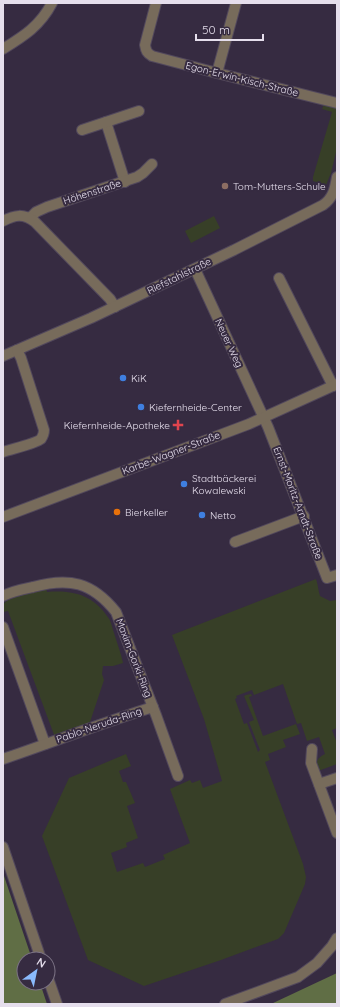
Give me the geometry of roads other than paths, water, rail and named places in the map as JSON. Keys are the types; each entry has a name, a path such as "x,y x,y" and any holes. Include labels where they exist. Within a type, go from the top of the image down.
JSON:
{"street":[{"path":"3,49 30,32 52,3"},
{"name":"Egon-Erwin-Kisch-Straße","path":"156,3 145,45 145,50 152,56 337,103"},
{"path":"217,73 236,3"},
{"path":"82,130 139,111"},
{"path":"106,122 125,182"},
{"name":"Höhenstraße","path":"30,218 36,212 47,207 140,176 152,164"},
{"name":"Riefstahlstraße","path":"3,356 115,307 323,205 334,193 337,177"},
{"path":"3,221 20,215 30,218 40,226 110,299 115,307"},
{"name":"Neuer Weg","path":"194,269 264,417"},
{"path":"279,278 327,374 335,385"},
{"path":"3,452 37,441 44,433 17,350"},
{"name":"Karbe-Wagner-Straße","path":"3,516 249,424 335,385"},
{"name":"Ernst-Moritz-Arndt-Straße","path":"264,417 327,578 337,575"},
{"path":"235,542 304,516"},
{"name":"Maxim-Gorki-Ring","path":"3,596 45,584 58,582 74,583 85,586 97,593 109,603 116,612 178,776"},
{"path":"3,627 45,744 3,759"},
{"name":"Pablo-Neruda-Ring","path":"45,744 151,703"},
{"path":"312,749 312,763 337,833"},
{"path":"319,784 337,778"},
{"path":"3,847 38,951"},
{"path":"225,1004 298,977 317,963 335,945"},
{"path":"52,991 57,1004"}],"place":[{"name":"Tom-Mutters-Schule","path":"225,186"},
{"name":"KiK","path":"123,378"},
{"name":"Kiefernheide-Center","path":"141,407"},
{"name":"Kiefernheide-Apotheke","path":"178,425"},
{"name":"Stadtbäckerei Kowalewski","path":"184,484"},
{"name":"Bierkeller","path":"117,512"},
{"name":"Netto","path":"202,515"}]}
